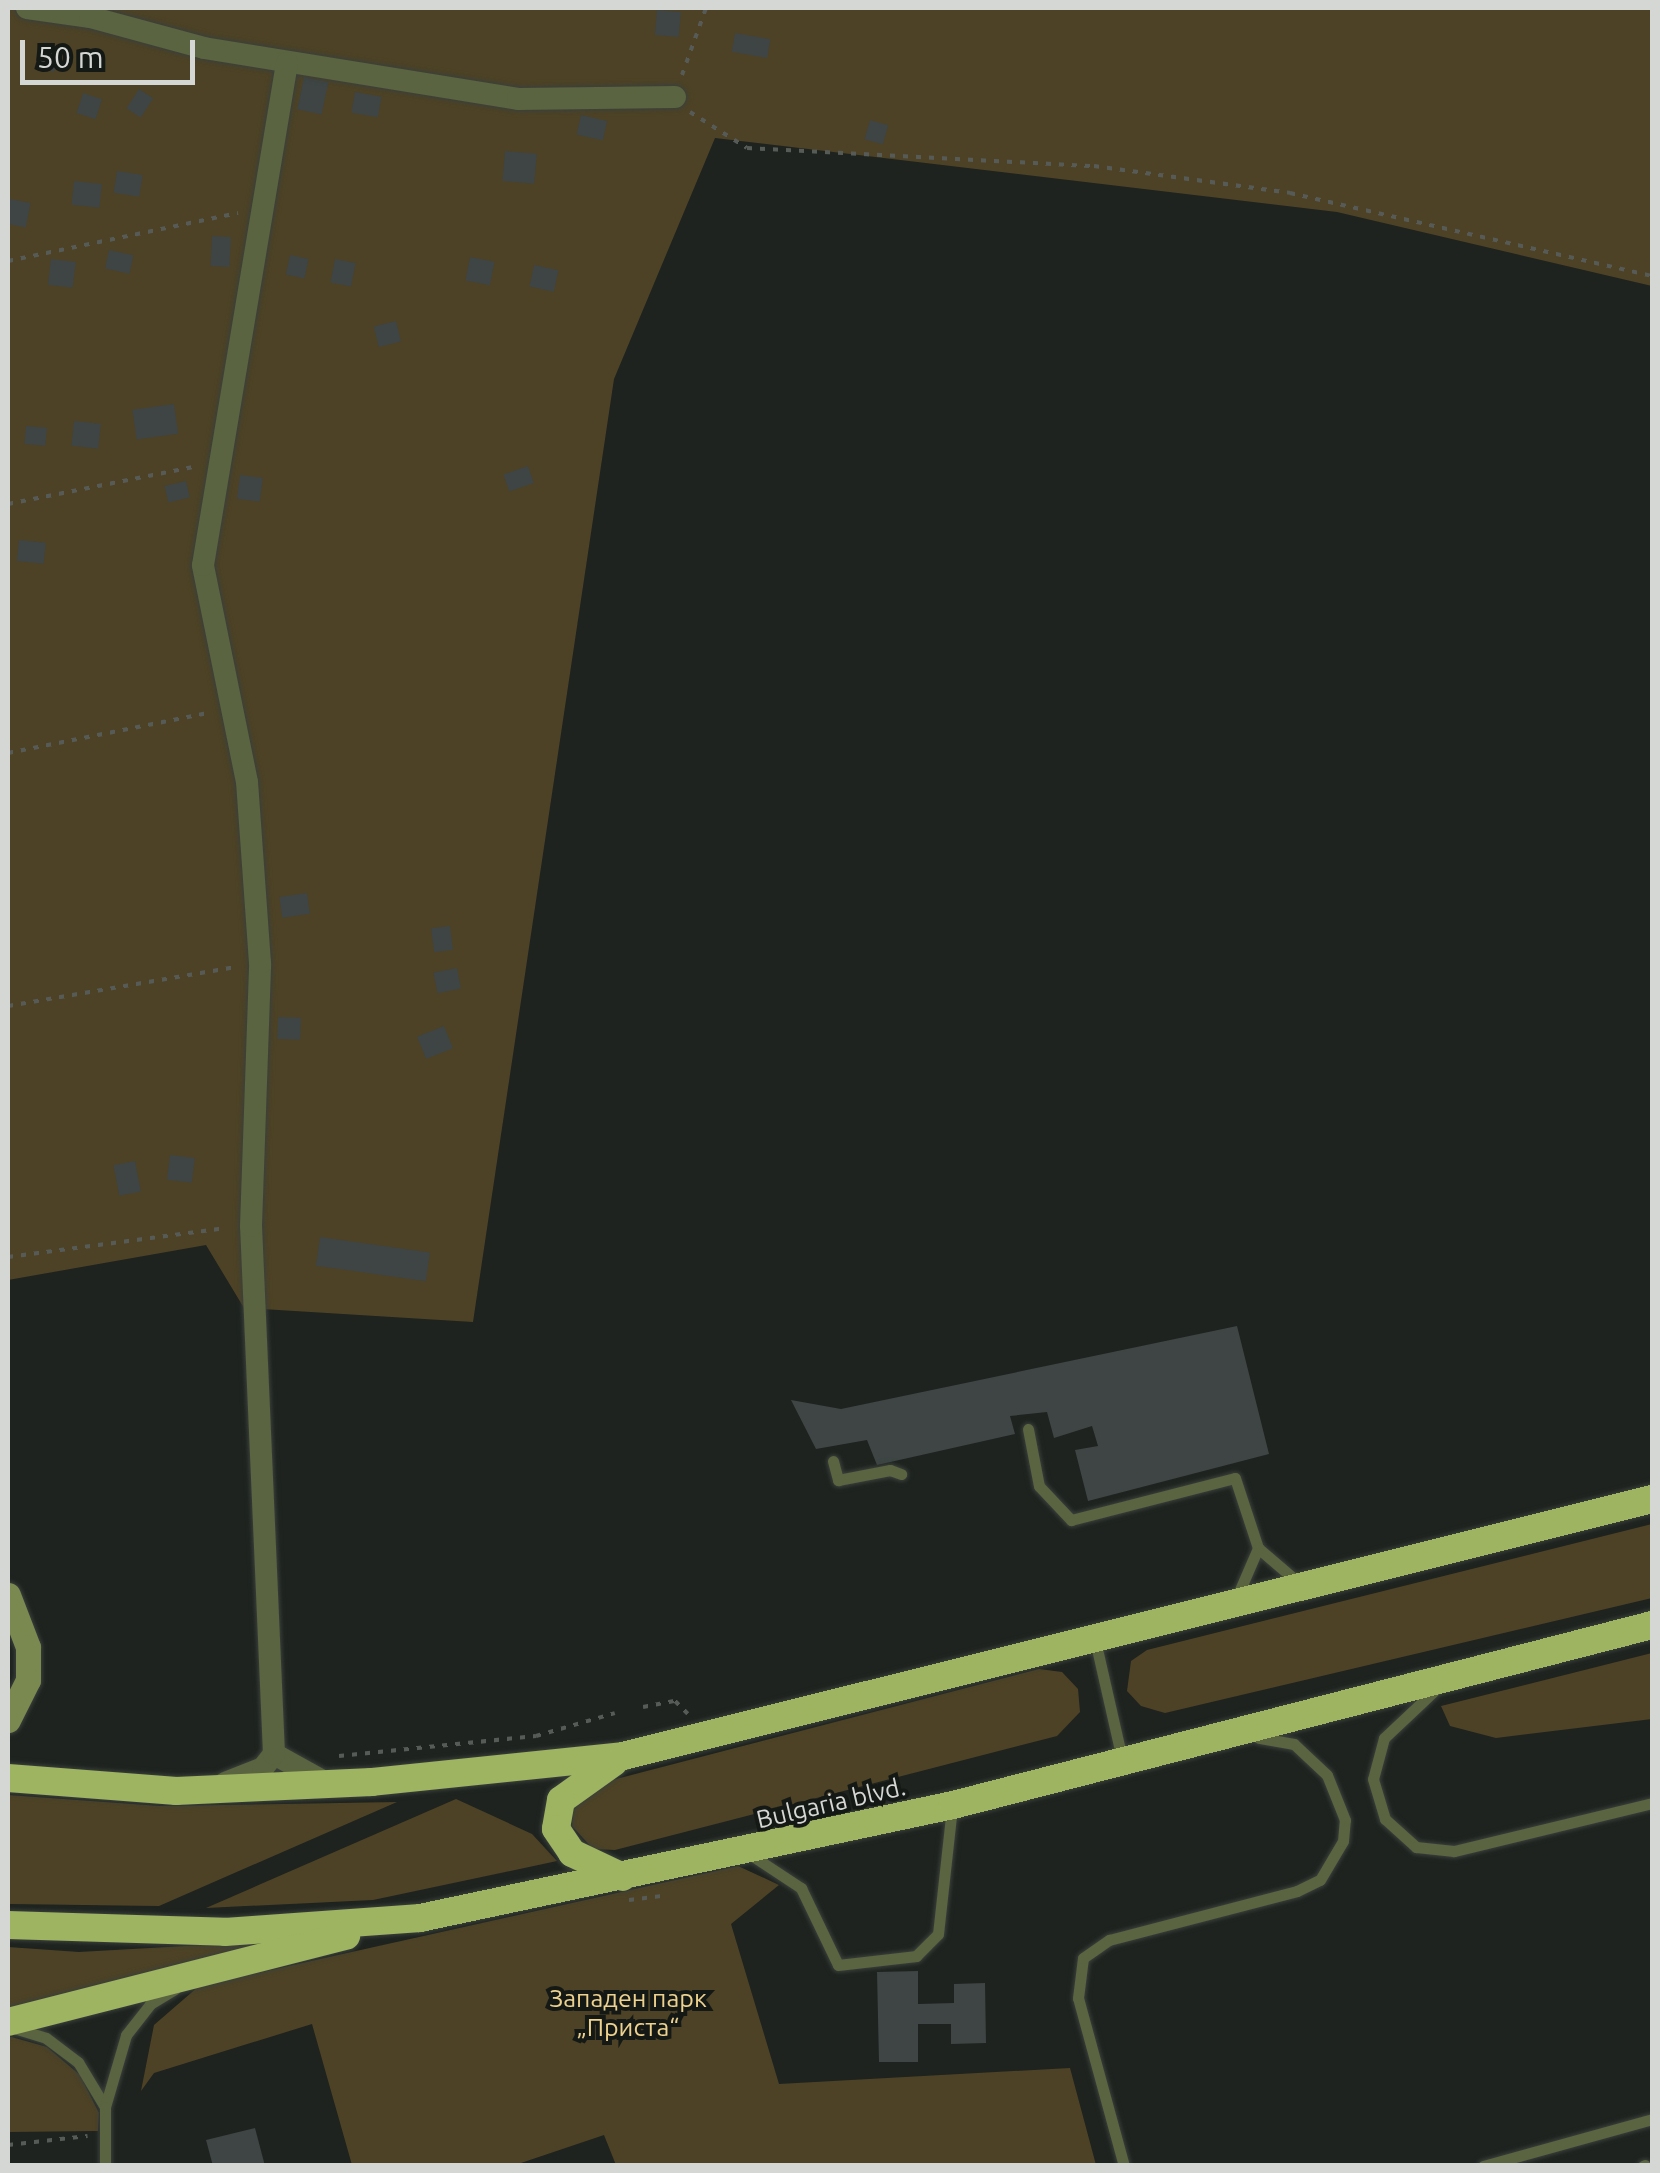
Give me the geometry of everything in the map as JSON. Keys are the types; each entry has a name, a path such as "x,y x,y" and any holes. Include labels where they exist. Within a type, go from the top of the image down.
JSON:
{"highway":[{"path":"8,1778 202,1790 329,1771 624,1756 1652,1499"},
{"name":"Bulgaria blvd.","path":"8,1925 225,1932 420,1918 748,1853 953,1806 1652,1625"},
{"path":"623,1877 572,1853 562,1842 556,1814 574,1787 624,1756"},
{"path":"8,2024 420,1918"}],"main road":[{"path":"8,1595 28,1647 28,1680 8,1720"}],"street":[{"path":"27,8 287,62 518,99 675,96"},
{"path":"274,1754 251,1226 260,963 247,782 203,565 268,206 287,62"},
{"path":"274,1754 329,1771"},
{"path":"202,1790 249,1776 274,1754"}],"lane":[{"path":"1028,1429 1039,1486 1071,1520 1235,1478 1258,1548 1308,1588"},
{"path":"833,1461 838,1480 890,1470 902,1474"},
{"path":"1228,1608 1242,1592 1258,1548"},
{"path":"1095,1640 1123,1763"},
{"path":"1482,1667 1415,1703 1384,1738 1373,1779 1377,1802 1399,1836 1416,1847 1454,1851 1652,1803"},
{"path":"1124,2166 1078,1998 1083,1958 1110,1940 1297,1891 1320,1880 1344,1841 1337,1791 1294,1744 1272,1737 1200,1742"},
{"path":"748,1853 802,1888 838,1965 916,1956 938,1934 953,1806"},
{"path":"106,2166 104,2107 118,2054 150,2004 208,1972"},
{"path":"8,2024 63,2048 92,2080 104,2107"},
{"path":"1483,2166 1652,2120"}],"path":[{"path":"706,8 675,96 706,127 747,148 1094,166 1270,190 1652,276"},
{"path":"8,261 268,206"},
{"path":"8,504 222,462"},
{"path":"8,753 232,708"},
{"path":"8,1006 260,963"},
{"path":"8,1257 251,1226"},
{"path":"644,1707 675,1701"},
{"path":"329,1771 536,1736 615,1713"},
{"path":"635,1904 667,1896"},
{"path":"8,2145 105,2133"}],"green space":[{"path":"8,8 1652,8 1652,286 1337,212 715,138 614,379 473,1322 244,1308 206,1245 8,1280"},
{"path":"1652,1524 1652,1598 1165,1713 1141,1706 1127,1691 1131,1661 1147,1650"},
{"path":"1652,1653 1652,1719 1496,1738 1450,1726 1441,1706"},
{"path":"1039,1669 1062,1672 1078,1689 1080,1712 1057,1736 615,1850 593,1849 572,1826 573,1805 597,1784"},
{"path":"8,1795 160,1806 397,1802 159,1906 8,1904"},
{"path":"456,1799 532,1834 557,1861 373,1900 206,1908"},
{"name":"Западен парк „Приста“","path":"738,1866 779,1885 731,1924 779,2084 1070,2068 1096,2165 616,2165 604,2135 515,2165 352,2165 312,2024 154,2073 141,2091 154,2025 199,1986"},
{"path":"257,1942 259,1948 8,2009 8,1947 79,1952"},
{"path":"8,2036 47,2047 80,2075 99,2113 98,2131 8,2132"}],"building":[{"path":"657,10 681,12 679,37 655,35"},
{"path":"735,33 770,39 767,58 732,52"},
{"path":"44,42 61,47 54,72 37,67"},
{"path":"304,77 328,82 322,114 297,109"},
{"path":"139,89 153,98 141,118 126,108"},
{"path":"355,92 382,97 378,117 351,113"},
{"path":"83,93 102,99 96,119 77,113"},
{"path":"581,115 607,121 603,141 577,134"},
{"path":"870,120 888,125 883,144 864,139"},
{"path":"505,151 537,154 534,184 502,181"},
{"path":"117,171 143,175 139,197 114,193"},
{"path":"74,181 102,184 99,208 71,205"},
{"path":"10,199 31,203 26,228 8,224"},
{"path":"212,236 231,237 229,267 210,266"},
{"path":"109,250 133,255 130,274 105,269"},
{"path":"290,255 309,259 304,279 286,275"},
{"path":"470,257 495,262 490,285 465,281"},
{"path":"51,259 76,262 73,288 48,285"},
{"path":"335,259 356,263 351,287 330,283"},
{"path":"534,265 558,270 554,292 529,287"},
{"path":"396,321 401,341 379,347 374,327"},
{"path":"174,404 178,434 137,440 132,410"},
{"path":"74,421 101,424 98,449 71,446"},
{"path":"26,426 47,428 45,446 24,444"},
{"path":"528,466 534,483 509,491 503,474"},
{"path":"240,475 263,478 260,502 237,499"},
{"path":"186,481 190,498 168,503 165,486"},
{"path":"19,540 46,543 44,564 17,561"},
{"path":"307,893 310,914 282,918 279,897"},
{"path":"450,926 453,950 434,952 431,928"},
{"path":"457,968 461,989 437,993 433,973"},
{"path":"278,1017 301,1018 300,1040 277,1039"},
{"path":"444,1026 453,1048 426,1059 417,1037"},
{"path":"170,1155 195,1158 192,1183 167,1180"},
{"path":"135,1161 141,1191 119,1196 113,1165"},
{"path":"320,1237 430,1252 426,1281 316,1266"},
{"path":"1237,1326 1269,1454 1088,1501 1075,1450 1098,1446 1092,1426 1054,1438 1047,1412 1010,1416 1015,1434 877,1465 867,1440 816,1449 791,1400 841,1409"},
{"path":"918,1971 918,2004 954,2003 954,1984 985,1983 986,2043 951,2044 951,2024 918,2024 918,2062 879,2062 877,1972"},
{"path":"255,2128 265,2166 213,2166 206,2140"}]}
